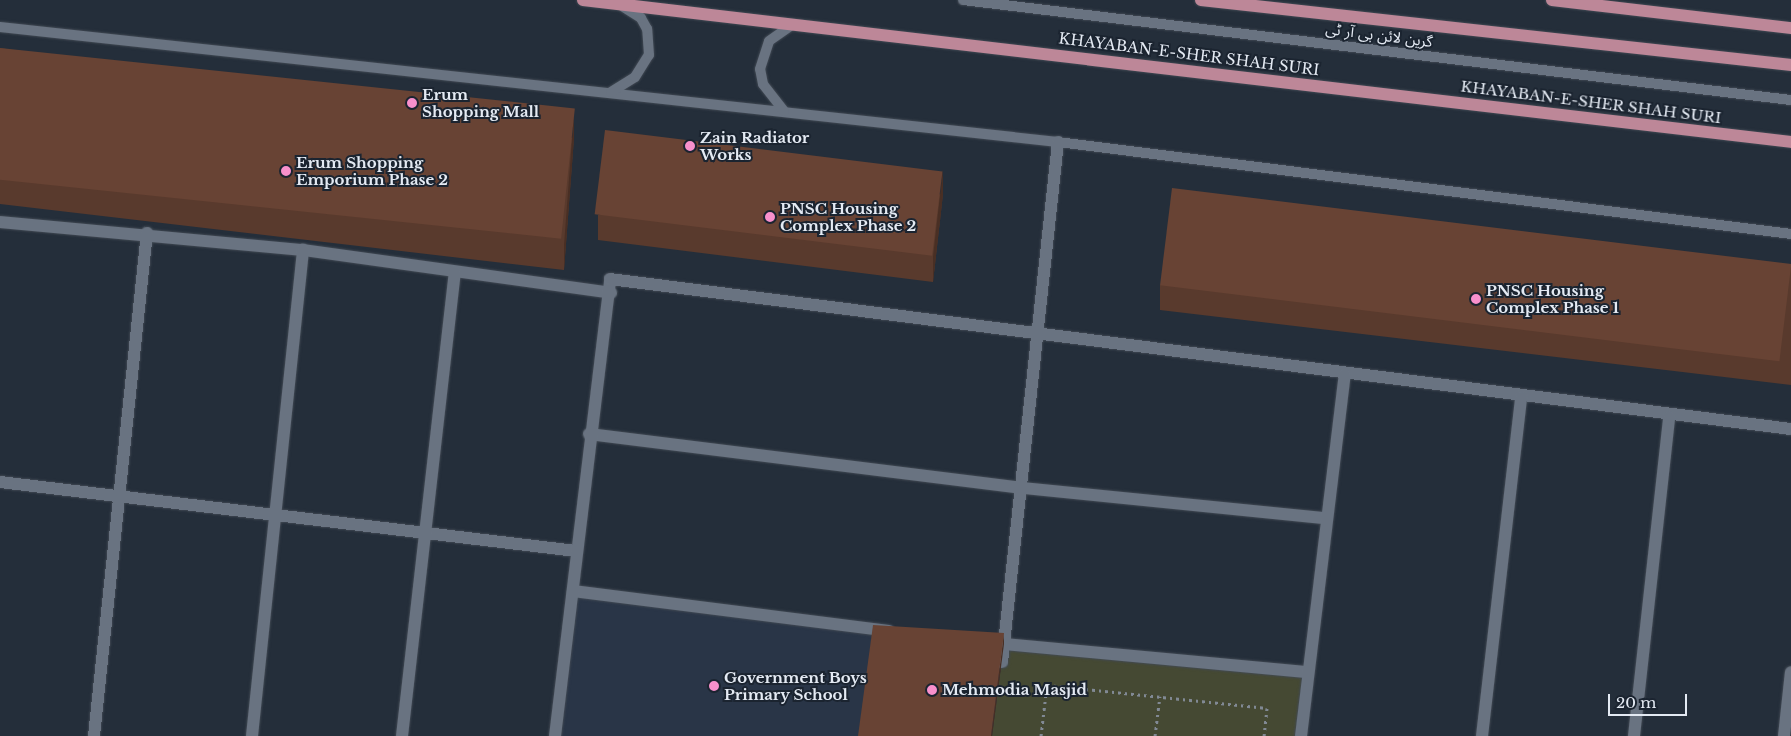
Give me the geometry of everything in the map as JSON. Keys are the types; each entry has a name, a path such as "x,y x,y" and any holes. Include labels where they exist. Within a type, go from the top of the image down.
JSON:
{"main road":[{"name":"KHAYABAN-E-SHER SHAH SURI","path":"583,0 1791,142"},
{"path":"1201,0 1791,65"},
{"path":"1552,0 1791,28"}],"street":[{"path":"1000,681 1023,488 1058,142"},
{"path":"0,222 147,233 303,250 611,293"},
{"path":"94,736 147,233"},
{"path":"252,736 273,514 303,250"},
{"path":"402,736 455,272"},
{"path":"555,736 573,591 589,434 611,293 610,279 1669,417 1791,430"},
{"path":"1301,736 1325,518 1345,375"},
{"path":"1482,736 1521,397"},
{"path":"1634,736 1669,417"},
{"path":"589,434 1023,488 1325,518"},
{"path":"0,482 576,551"},
{"path":"573,591 900,633"},
{"path":"976,641 1308,672"},
{"path":"1784,736 1791,672"}],"lane":[{"name":"گرین لائن بی آر ٹی","path":"963,0 1791,100"},
{"path":"611,92 644,67 651,42 641,18 618,4"},
{"path":"784,111 763,84 760,69 769,40 793,24"},
{"path":"0,27 1058,142 1791,234"}],"path":[{"path":"1040,736 1047,685 1267,708 1264,736"},
{"path":"1156,736 1160,696"}],"shaded area":[{"name":"Government Boys Primary School","path":"573,591 873,635 860,736 555,736"}],"green space":[{"path":"1004,644 1308,672 1300,736 992,736"}],"building":[{"name":"Erum Shopping Emporium Phase 2","path":"0,48 575,108 561,239 0,180"},
{"name":"PNSC Housing Complex Phase 2","path":"605,130 942,171 932,256 595,214"},
{"name":"PNSC Housing Complex Phase 1","path":"1172,188 1791,264 1779,361 1160,285"},
{"name":"Mehmodia Masjid","path":"873,625 1004,633 991,736 858,736"}],"place":[{"name":"Erum Shopping Mall","path":"412,103"},
{"name":"Zain Radiator Works","path":"690,146"},
{"name":"Erum Shopping Emporium Phase 2","path":"286,171"},
{"name":"PNSC Housing Complex Phase 2","path":"770,217"},
{"name":"PNSC Housing Complex Phase 1","path":"1476,299"},
{"name":"Government Boys Primary School","path":"714,686"},
{"name":"Mehmodia Masjid","path":"932,690"}]}
